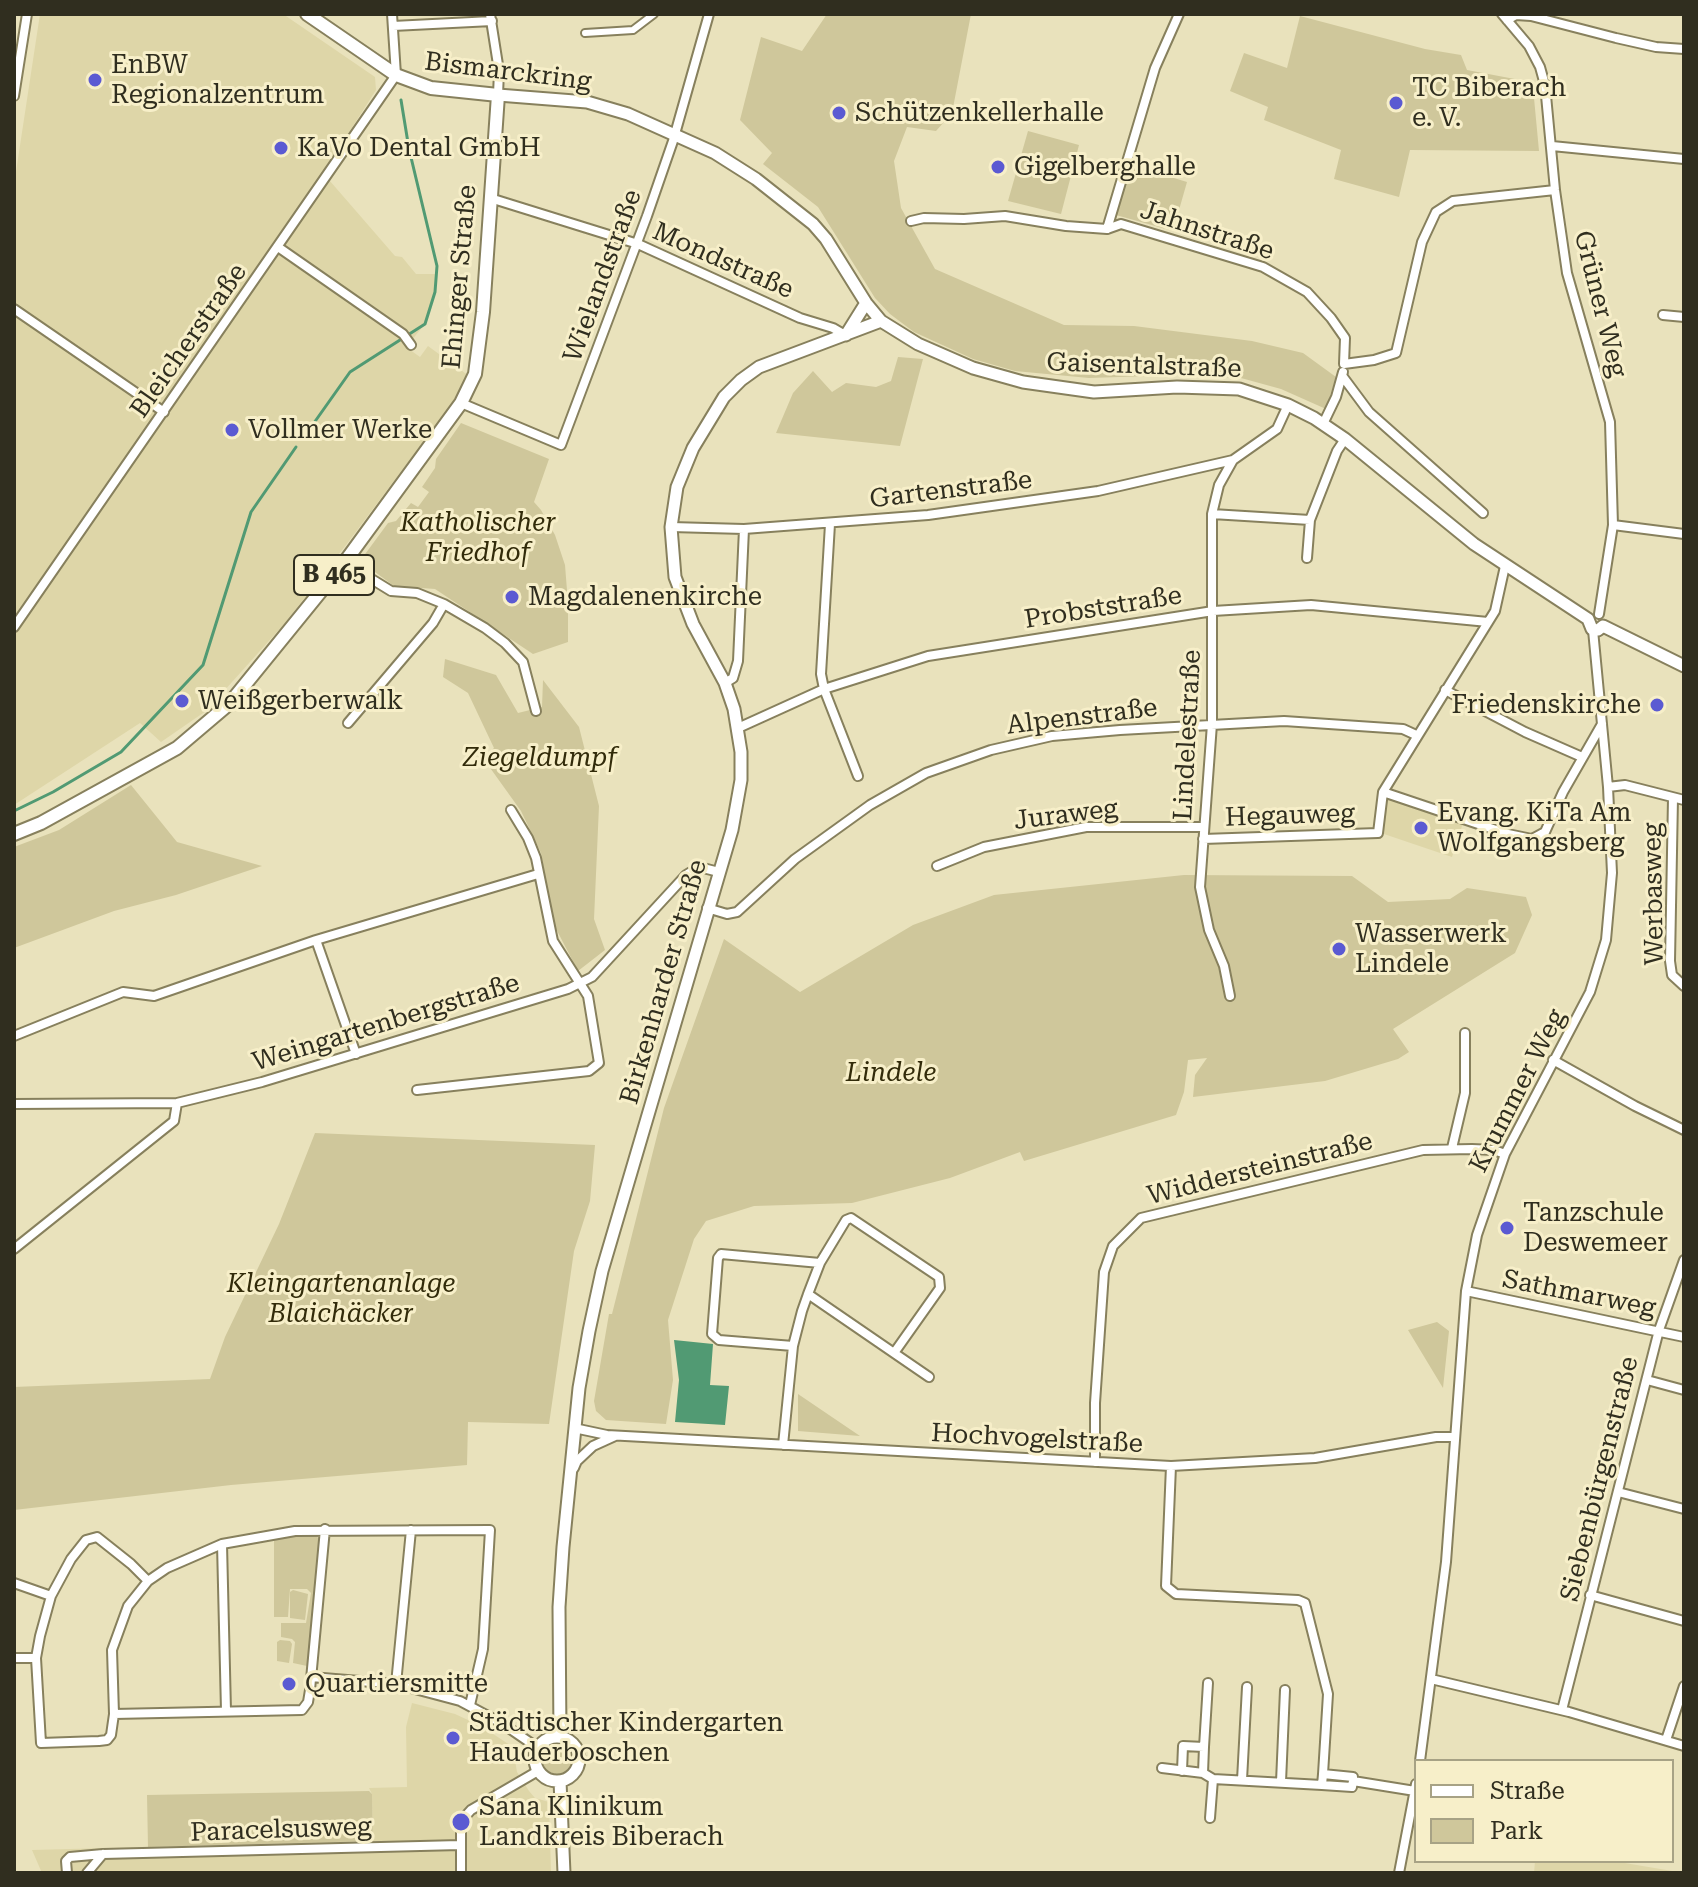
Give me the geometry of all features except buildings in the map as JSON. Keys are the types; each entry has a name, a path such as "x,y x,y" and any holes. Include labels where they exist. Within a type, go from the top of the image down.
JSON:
{"main road":[{"name":"Bismarckring","path":"307,14 396,75 431,88 587,102 628,114 731,162 813,224 881,321"},
{"name":"Ehinger Straße","path":"14,834 53,817 177,748 238,694 347,559 461,403 470,389 478,361 498,95"},
{"path":"846,335 866,303"},
{"name":"Birkenharder Straße","path":"560,1781 573,1774 580,1761 572,1742 560,1737 559,1607 581,1374 602,1271 732,830 741,780 738,728 725,683 693,624 675,577 671,527 677,487 693,448 724,397 759,367 881,321"},
{"name":"Gaisentalstraße","path":"881,321 918,344 973,368 1023,382 1094,392 1177,387 1239,389 1288,405 1345,439 1505,566 1596,622 1684,666"},
{"path":"560,1737 547,1739 538,1748 535,1759 538,1771 548,1779 560,1781 564,1873"}],"street":[{"path":"14,96 27,14"},
{"path":"392,14 396,75"},
{"path":"585,33 633,30 654,14"},
{"name":"Wielandstraße","path":"461,403 561,445 638,244 675,134 709,14"},
{"path":"1107,229 1155,68 1179,14"},
{"path":"1505,17 1531,16 1656,47 1684,49"},
{"name":"Grüner Weg","path":"1505,17 1529,46 1545,85 1567,273 1610,422 1613,525 1596,622"},
{"path":"393,26 491,18 499,71 498,95"},
{"name":"Bleicherstraße","path":"14,627 396,75"},
{"path":"1552,146 1684,159"},
{"path":"1344,364 1396,353 1422,242 1436,212 1453,201 1555,190"},
{"name":"Mondstraße","path":"490,198 638,244 800,318 846,335"},
{"name":"Jahnstraße","path":"911,221 1005,216 1107,229 1121,224 1263,267 1307,292 1345,338 1343,377 1323,424"},
{"path":"278,247 403,334 411,345"},
{"path":"14,309 164,412"},
{"path":"1663,315 1684,317"},
{"path":"1343,377 1369,412 1483,513"},
{"path":"1233,460 1277,429 1288,405"},
{"path":"1307,558 1310,520 1337,451 1345,439"},
{"name":"Gartenstraße","path":"671,527 744,529 928,515 1098,491 1233,460"},
{"name":"Lindelestraße","path":"1230,996 1224,966 1209,930 1200,887 1212,724 1212,514 1219,485 1233,460"},
{"path":"1212,514 1310,520"},
{"path":"830,524 821,674 858,776"},
{"path":"1613,525 1684,534"},
{"path":"725,683 733,678 738,661 744,529"},
{"path":"347,559 391,591 417,593 444,604 485,628 523,662 536,711"},
{"path":"1505,566 1495,611 1383,792 1508,834 1532,839 1545,832 1602,724"},
{"path":"348,723 433,623 444,604"},
{"name":"Probststraße","path":"738,728 824,689 882,668 928,656 1213,611 1311,605 1488,622"},
{"name":"Krummer Weg","path":"1420,1759 1446,1562 1466,1291 1481,1221 1505,1154 1590,992 1606,940 1612,873 1596,622"},
{"path":"1445,690 1525,732 1582,757"},
{"name":"Alpenstraße","path":"707,908 727,914 737,912 795,859 840,825 888,793 926,773 964,758 1052,736 1284,721 1403,729 1416,735"},
{"name":"Werbasweg","path":"1608,787 1625,785 1684,800"},
{"name":"Hegauweg","path":"1203,839 1378,833 1383,792"},
{"name":"Werbasweg","path":"1673,798 1670,961 1672,975 1684,986"},
{"path":"417,1090 594,1069 600,1058 588,996 553,941 536,858 511,810"},
{"name":"Juraweg","path":"937,866 984,847 1086,827 1204,827"},
{"name":"Weingartenbergstraße","path":"14,1104 177,1103 262,1082 568,989 592,977 686,875 699,867 719,872"},
{"path":"14,1036 123,992 154,996 316,940 538,874"},
{"path":"316,940 356,1054"},
{"path":"1452,1148 1465,1093 1465,1033"},
{"path":"1553,1060 1684,1130"},
{"path":"14,1249 174,1121 177,1103"},
{"name":"Widdersteinstraße","path":"1095,1462 1095,1403 1104,1272 1113,1246 1141,1218 1423,1150 1494,1150 1505,1154"},
{"path":"783,1445 793,1346 808,1294 820,1263 846,1220 851,1218 939,1277 940,1288 894,1353"},
{"path":"793,1346 719,1340 712,1334 718,1258 721,1254 820,1263"},
{"name":"Siebenbürgenstraße","path":"1562,1710 1659,1330 1684,1260"},
{"name":"Sathmarweg","path":"1466,1291 1684,1337"},
{"path":"808,1294 929,1377"},
{"path":"1647,1380 1684,1390"},
{"name":"Hochvogelstraße","path":"574,1428 617,1435 1171,1466 1315,1458 1426,1438 1454,1437"},
{"path":"570,1476 577,1461 593,1446 617,1435"},
{"path":"1171,1466 1166,1586 1176,1594 1298,1600 1305,1603 1328,1694 1322,1785"},
{"path":"1618,1492 1684,1509"},
{"path":"114,1714 302,1710 308,1702 325,1529"},
{"path":"148,1581 109,1544 92,1537 71,1559 51,1596 36,1658 41,1743 107,1740 113,1728 114,1714 112,1650 128,1606 148,1581 167,1568 222,1544 270,1534 325,1529 490,1530 483,1649 470,1705"},
{"path":"396,1684 411,1530"},
{"path":"222,1544 226,1711"},
{"path":"14,1583 51,1596"},
{"path":"1590,1595 1684,1621"},
{"path":"14,1658 36,1658"},
{"path":"311,1677 396,1684 470,1705 538,1748"},
{"path":"1431,1679 1562,1710 1684,1746"},
{"path":"1203,1773 1208,1683"},
{"path":"1666,1740 1684,1686"},
{"path":"1242,1780 1247,1687"},
{"path":"1281,1782 1285,1690"},
{"path":"1182,1771 1183,1746 1204,1747"},
{"path":"1162,1768 1203,1773 1213,1779 1352,1787 1353,1777 1323,1774"},
{"path":"461,1873 461,1821 471,1810 538,1771"},
{"path":"1210,1818 1213,1779"},
{"path":"1353,1781 1414,1787"},
{"path":"1399,1873 1414,1793"},
{"name":"Paracelsusweg","path":"67,1873 66,1864 70,1857 103,1854 460,1845"},
{"path":"87,1873 103,1854"}],"shaded area":[{"path":"40,14 283,14 375,77 376,90 323,173 395,256 402,257 416,274 435,274 435,292 425,324 406,347 420,357 428,346 469,376 447,410 285,623 206,711 161,742 140,723 14,805 14,185"},
{"name":"Evang. KiTa Am Wolfgangsberg","path":"1385,796 1463,823 1452,857 1381,833"},
{"path":"674,1340 713,1344 710,1385 729,1386 725,1425 675,1422 679,1380"},
{"name":"Sana Klinikum Landkreis Biberach","path":"412,1703 455,1714 481,1726 516,1749 517,1772 535,1798 549,1802 551,1873 42,1873 32,1850 373,1841 372,1794 369,1788 407,1787 406,1727"},
{"path":"1535,1863 1625,1863 1684,1873 1534,1873"}],"green space":[{"path":"827,14 971,14 952,113 936,131 907,127 894,161 901,208 935,269 1064,325 1134,326 1252,341 1303,353 1336,377 1326,409 1281,389 1241,378 1179,375 1089,378 1015,371 973,359 914,332 890,314 875,298 818,207 763,164 772,153 740,120 761,37 802,51"},
{"name":"TC Biberach e. V.","path":"1300,16 1425,49 1461,55 1467,70 1520,80 1534,98 1539,151 1410,150 1399,197 1334,179 1341,150 1264,120 1268,107 1230,91 1244,53 1287,68"},
{"path":"1028,131 1079,145 1061,214 1008,201"},
{"path":"1131,165 1187,182 1173,231 1116,215"},
{"path":"898,357 923,359 900,446 776,433 793,393 813,371 832,392 846,383 876,387 891,381"},
{"name":"Katholischer Friedhof","path":"461,423 549,459 534,502 555,535 565,565 568,642 533,654 435,589 394,586 360,561 388,523 396,521 411,503 418,507 429,492 422,487 435,468 436,459"},
{"name":"Ziegeldumpf","path":"445,659 496,675 518,713 542,707 543,680 579,727 599,806 594,919 605,950 578,971 553,923 541,853 521,811 483,758 494,748 468,693 443,677"},
{"path":"131,785 177,842 262,866 176,895 114,911 14,948 14,847 59,830"},
{"name":"Lindele","path":"1184,875 1352,876 1388,902 1450,899 1467,888 1526,897 1532,915 1515,953 1393,1029 1409,1052 1398,1059 1325,1081 1193,1097 1195,1075 1207,1058 1188,1060 1184,1092 1176,1115 1024,1161 1020,1152 950,1178 852,1203 754,1206 706,1221 694,1239 668,1320 673,1380 666,1424 606,1420 596,1411 594,1401 609,1314 612,1314 664,1108 724,939 800,992 913,925 994,895"},
{"name":"Kleingartenanlage Blaichäcker","path":"315,1133 595,1145 590,1201 574,1251 549,1424 468,1422 467,1465 231,1485 14,1510 14,1387 210,1379 225,1337 279,1224"},
{"path":"1437,1322 1449,1331 1443,1388 1408,1330"},
{"path":"798,1394 860,1436 798,1431"},
{"path":"313,1532 320,1540 307,1666 293,1663 295,1642 281,1637 281,1623 306,1623 311,1593 307,1589 290,1589 288,1617 274,1617 274,1538"},
{"path":"290,1592 308,1594 305,1620 290,1618"},
{"path":"277,1642 292,1644 289,1663 277,1661"},
{"path":"558,1742 570,1746 574,1758 570,1770 558,1774 546,1770 542,1758 546,1746"},
{"path":"369,1791 372,1794 373,1841 148,1847 147,1795"}],"waterway":[{"path":"304,437 350,372 425,324 435,292 437,266 409,149 401,100"},
{"path":"14,811 121,752 203,665 251,512 296,447"}],"place":[{"name":"EnBW Regionalzentrum","path":"95,80"},
{"name":"TC Biberach e. V.","path":"1396,103"},
{"name":"Schützenkellerhalle","path":"839,113"},
{"name":"KaVo Dental GmbH","path":"281,148"},
{"name":"Gigelberghalle","path":"998,167"},
{"name":"Vollmer Werke","path":"232,430"},
{"name":"Magdalenenkirche","path":"512,597"},
{"name":"Weißgerberwalk","path":"182,701"},
{"name":"Friedenskirche","path":"1657,705"},
{"name":"Evang. KiTa Am Wolfgangsberg","path":"1421,828"},
{"name":"Wasserwerk Lindele","path":"1339,949"},
{"name":"Tanzschule Deswemeer","path":"1507,1228"},
{"name":"Quartiersmitte","path":"289,1684"},
{"name":"Städtischer Kindergarten Hauderboschen","path":"453,1738"},
{"name":"Sana Klinikum Landkreis Biberach","path":"461,1822"}]}
